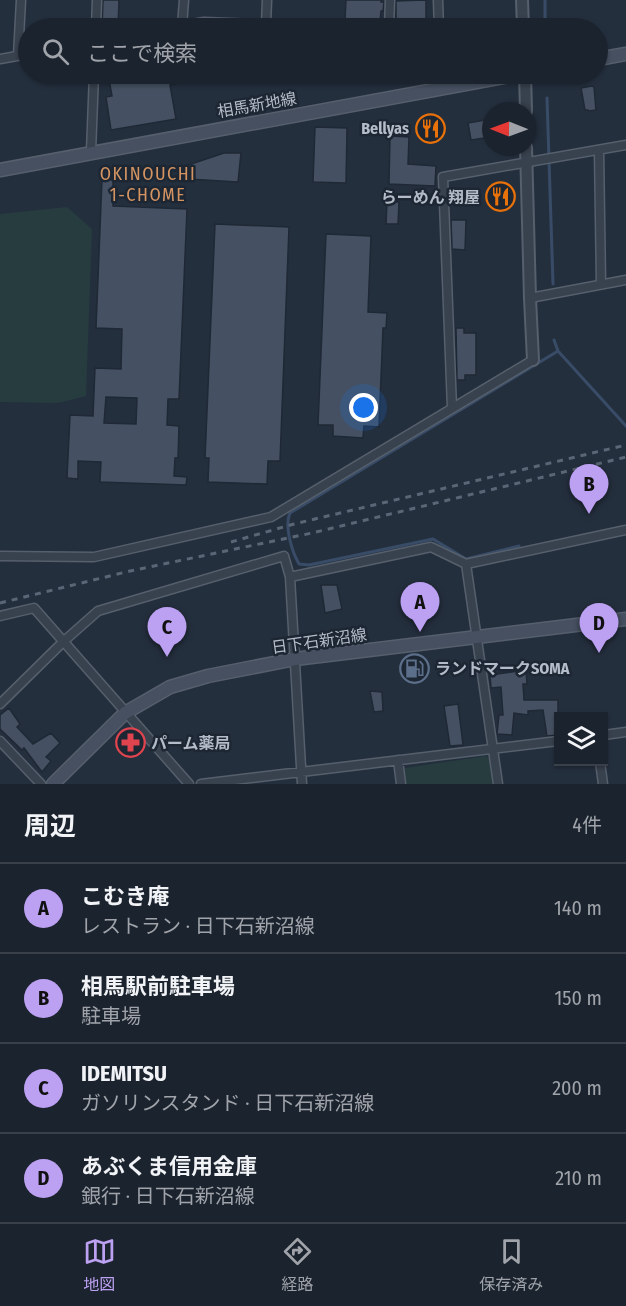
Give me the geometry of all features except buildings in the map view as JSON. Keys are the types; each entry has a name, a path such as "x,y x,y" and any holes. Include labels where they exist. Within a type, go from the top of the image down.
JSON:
{"main road":[{"path":"608,57 626,54"},
{"name":"相馬新地線","path":"0,170 465,84"},
{"name":"日下石新沼線","path":"52,784 125,713 170,687 208,676 295,659 626,619"}],"street":[{"path":"20,18 21,0"},
{"path":"96,18 97,0"},
{"path":"183,18 184,0"},
{"path":"266,18 267,0"},
{"path":"390,0 390,18"},
{"path":"438,0 439,18"},
{"path":"522,0 523,18"},
{"path":"0,59 18,56"},
{"path":"91,152 94,84"},
{"path":"525,84 526,102"},
{"path":"452,408 443,177 626,145"},
{"path":"599,150 602,284"},
{"path":"0,556 94,557 271,517 533,360 526,156"},
{"path":"530,298 626,280"},
{"path":"290,577 431,547 466,564 626,530"},
{"path":"0,704 98,611 284,556 290,577 302,784"},
{"path":"466,564 498,784"},
{"path":"0,616 34,608 189,784"},
{"path":"608,734 626,732"},
{"path":"0,741 41,784"},
{"path":"201,784 554,741"},
{"path":"398,760 401,784"},
{"path":"601,766 603,784"}],"green space":[{"path":"67,207 92,229 86,396 58,403 0,402 0,214"},
{"path":"486,756 490,759 493,784 405,784 405,768"}],"waterway":[{"path":"545,0 545,18"},
{"path":"547,98 553,284"},
{"path":"554,340 558,351 626,426"},
{"path":"519,546 466,559 433,539 309,565 299,564 290,539 288,518 290,513 558,351"}],"railway":[{"path":"231,542 294,524 626,445"},
{"path":"0,603 130,571 312,533 626,457"}],"place":[{"name":"Bellyas","path":"430,128"},
{"name":"らーめん 翔屋","path":"501,197"},
{"name":"相馬駅前駐車場","path":"589,514"},
{"name":"こむき庵","path":"420,632"},
{"name":"あぶくま信用金庫","path":"599,653"},
{"name":"IDEMITSU","path":"167,657"},
{"name":"ランドマークSOMA","path":"414,668"},
{"name":"パーム薬局","path":"130,743"}],"district":[{"name":"OKINOUCHI 1-CHOME","path":"148,184"}]}
